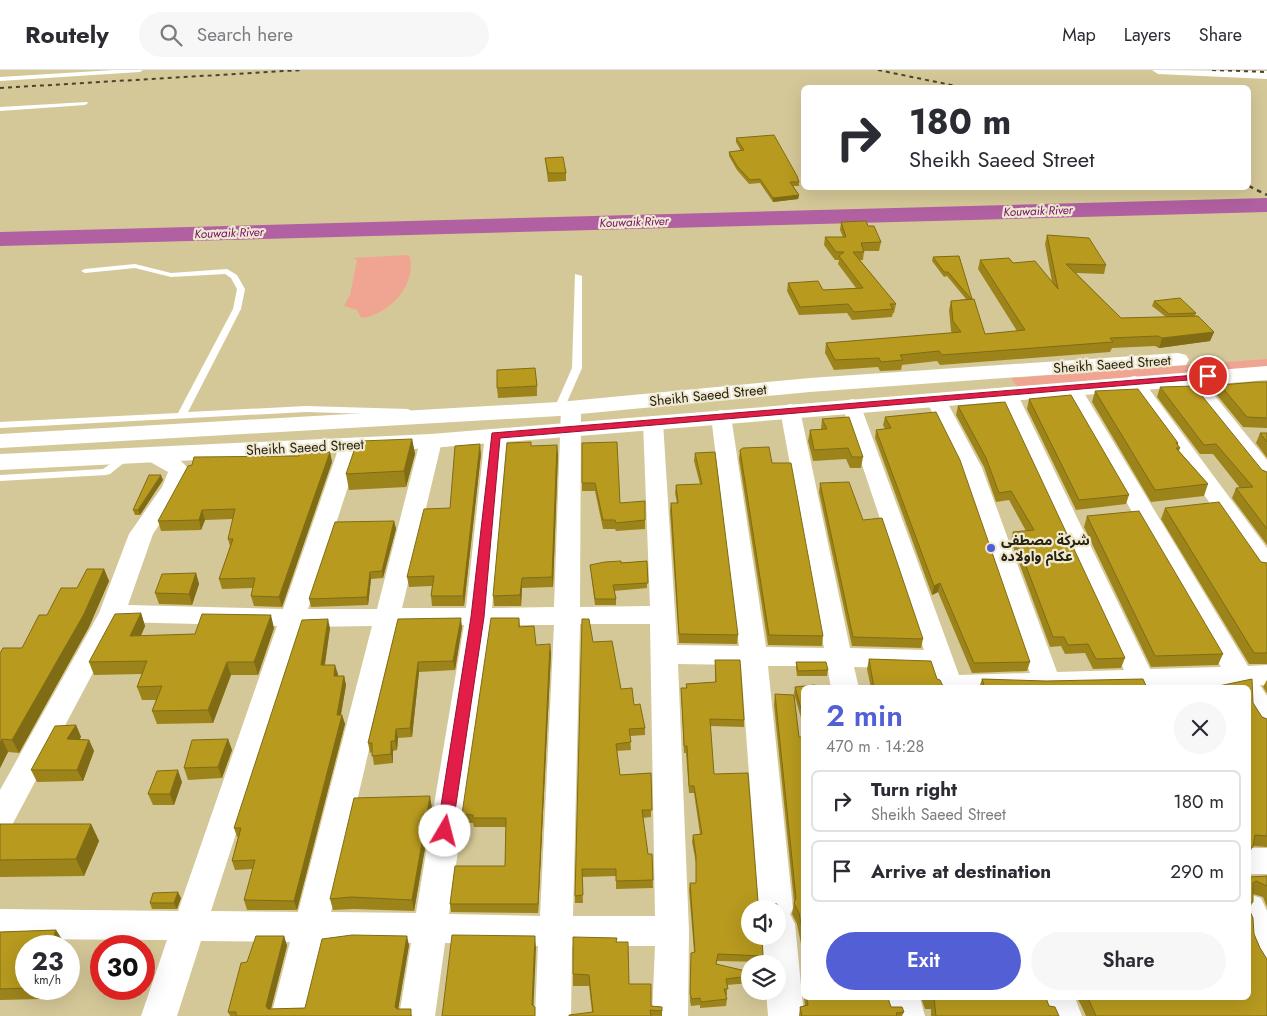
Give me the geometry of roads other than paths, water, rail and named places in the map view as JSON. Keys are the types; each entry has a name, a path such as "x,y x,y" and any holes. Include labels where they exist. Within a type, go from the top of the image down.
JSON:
{"main road":[{"name":"Sheikh Saeed Street","path":"0,462 137,449 491,425 810,385 1267,354"},
{"name":"Sheikh Saeed Street","path":"567,416 653,422 852,405 936,400 1134,382 1267,373"},
{"name":"Sheikh Saeed Street","path":"0,441 137,449 351,444 431,441 491,425"}],"street":[{"path":"1158,70 1267,76"},
{"path":"1190,378 1267,474"},
{"path":"1134,382 1212,504 1267,566"},
{"path":"1071,388 1245,684"},
{"path":"1007,393 1076,519 1144,683"},
{"path":"936,400 971,468 1047,681"},
{"path":"852,405 947,678"},
{"path":"790,410 844,685"},
{"path":"553,1016 567,615 567,416"},
{"path":"721,416 754,657 775,900"},
{"path":"653,422 663,615 672,931 670,1016"},
{"path":"417,1016 478,617 491,425"},
{"path":"1236,435 1259,435"},
{"path":"289,1016 431,441"},
{"path":"159,1016 351,444"},
{"path":"0,818 112,613 141,534 173,487 179,471 169,462 137,449"},
{"path":"112,613 293,618 663,615"},
{"path":"663,654 754,657 839,656 947,678 1245,684 1267,675"},
{"path":"1251,694 1267,719"},
{"path":"1251,862 1267,861"},
{"path":"1251,912 1267,947"},
{"path":"0,924 430,928 555,932 672,931"},
{"path":"780,945 786,1016"},
{"path":"903,1000 907,1016"},
{"path":"1059,1000 1064,1016"}],"lane":[{"path":"0,79 140,70"},
{"path":"0,109 85,102"},
{"path":"85,271 135,266 171,275 227,271 234,277 241,289 237,308 220,339 212,360 192,392 181,416"},
{"path":"567,416 577,368 578,276"},
{"path":"0,425 306,409 491,425"},
{"path":"0,478 106,472 137,449"}],"waterway":[{"name":"Kouwaik River","path":"0,239 1267,205"}],"railway":[{"path":"0,88 302,70"},
{"path":"878,70 951,85"},
{"path":"1212,70 1267,72"},
{"path":"1251,187 1267,195"}],"place":[{"name":"شركة مصطفى عكام واولاده","path":"991,548"}]}
